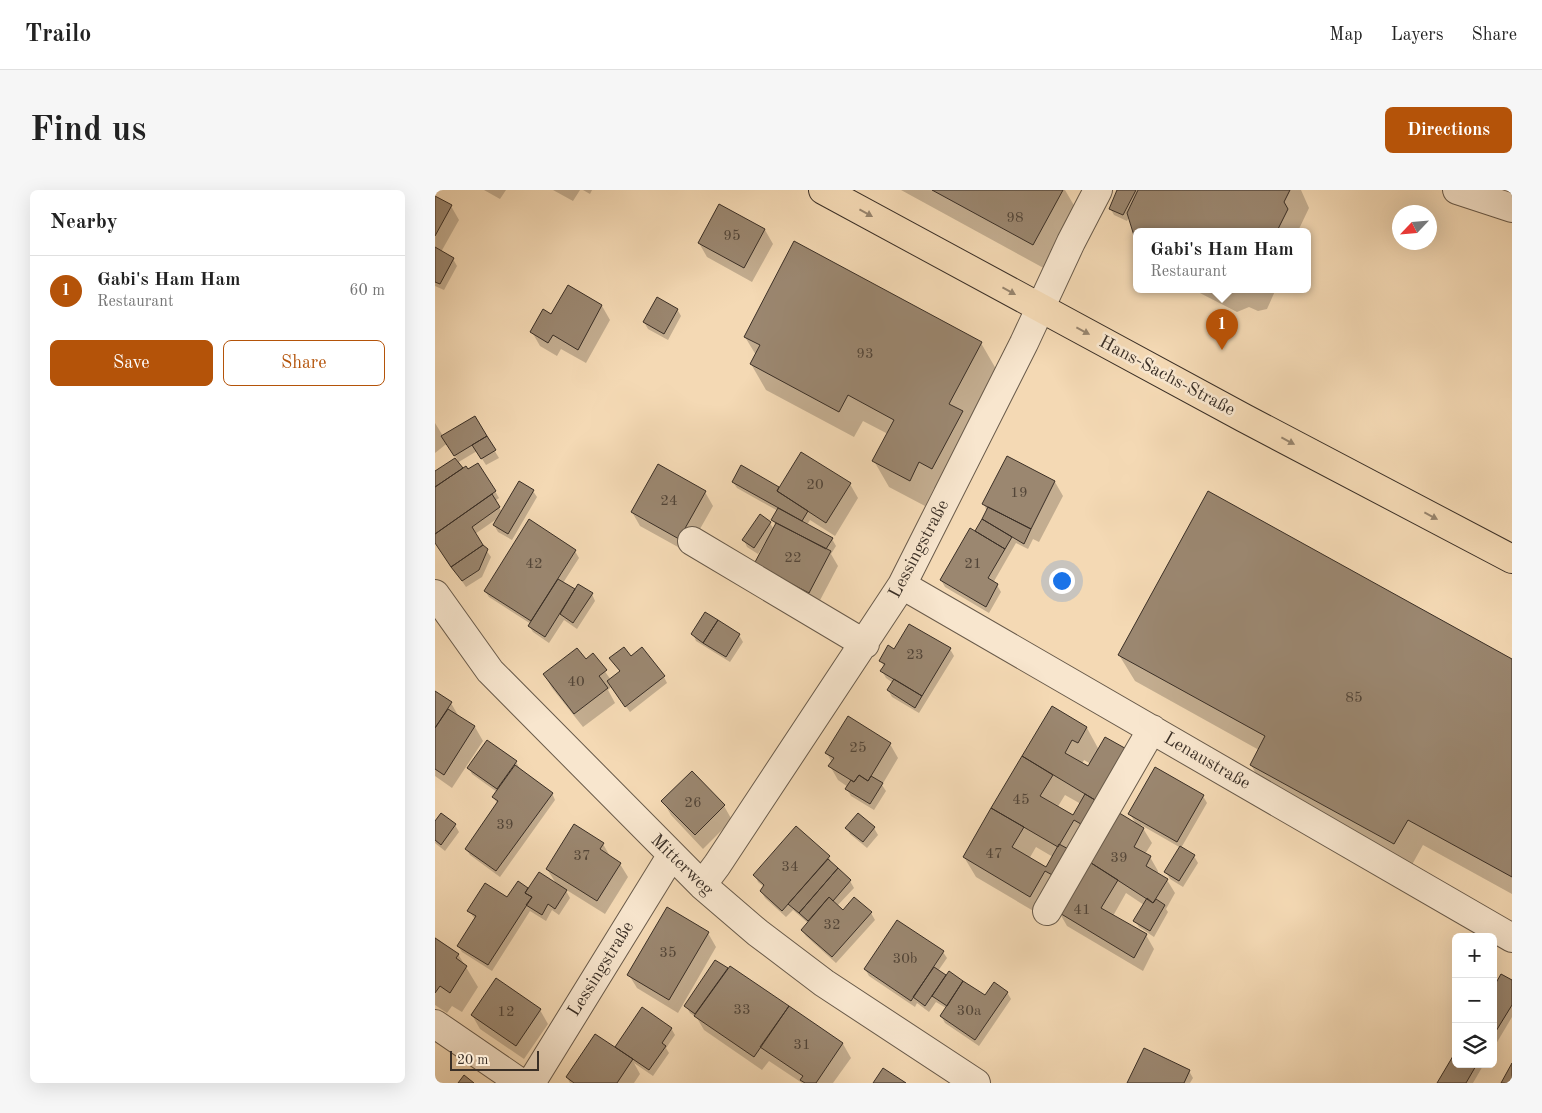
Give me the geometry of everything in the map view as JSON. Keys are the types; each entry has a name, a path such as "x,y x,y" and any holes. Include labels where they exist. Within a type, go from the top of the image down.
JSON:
{"main road":[{"name":"Hans-Sachs-Straße","path":"823,190 1040,308 1512,559"}],"street":[{"name":"Lessingstraße","path":"702,885 903,585 1098,190"},
{"path":"1457,190 1512,208"},
{"path":"692,541 865,644"},
{"name":"Lenaustraße","path":"903,585 1512,938"},
{"name":"Mitterweg","path":"435,594 490,671 671,856 702,885 758,933 824,983 976,1083"},
{"path":"1047,911 1152,729"},
{"name":"Lessingstraße","path":"531,1083 671,856"},
{"path":"435,1024 521,1083"}],"building":[{"path":"932,190 1063,190 1033,245"},
{"path":"1117,190 1136,190 1123,215 1109,209"},
{"path":"1138,190 1290,190 1284,202 1288,209 1278,228 1133,228 1133,232 1127,213"},
{"path":"435,196 452,205 435,236"},
{"path":"719,204 765,229 744,268 698,243"},
{"path":"794,241 982,342 949,404 963,411 932,469 919,462 910,481 872,461 894,420 848,395 839,412 750,364 760,345 744,337"},
{"path":"435,247 454,258 440,284 435,282"},
{"path":"568,285 602,305 578,350 553,335 548,343 530,332 543,309 551,314"},
{"path":"657,297 678,309 664,334 643,322"},
{"path":"475,416 487,436 454,456 441,436"},
{"path":"487,436 496,450 481,459 472,445"},
{"path":"801,452 851,483 826,523 777,491"},
{"path":"1007,456 1055,481 1031,529 982,504"},
{"path":"455,458 463,468 435,487 435,471"},
{"path":"478,463 496,491 435,534 435,487 466,466 468,469"},
{"path":"658,464 706,491 679,539 631,512"},
{"path":"741,465 779,487 777,491 808,511 802,521 732,482"},
{"path":"519,481 534,490 508,534 493,525"},
{"path":"1208,491 1512,659 1512,877 1408,820 1394,844 1250,765 1265,736 1118,655"},
{"path":"492,494 500,507 472,527 483,545 451,567 435,543 435,534"},
{"path":"988,507 1031,529 1024,544 982,519"},
{"path":"778,508 833,538 826,549 771,520"},
{"path":"760,514 771,522 754,548 742,540"},
{"path":"529,519 576,550 531,621 484,591"},
{"path":"982,519 1012,537 1005,549 975,531"},
{"path":"776,523 831,551 809,593 754,564"},
{"path":"970,528 1005,549 988,578 998,584 986,607 940,580"},
{"path":"483,545 488,549 479,570 462,581 451,567"},
{"path":"558,579 575,589 545,637 528,626"},
{"path":"578,584 593,593 573,623 560,614"},
{"path":"705,612 718,620 703,643 691,634"},
{"path":"718,620 740,634 726,657 703,643"},
{"path":"909,624 951,648 922,696 880,671 885,664 879,661 888,645 894,649"},
{"path":"624,647 631,656 642,647 665,676 625,707 607,681 620,671 609,658"},
{"path":"577,648 586,659 593,653 607,670 599,676 608,688 574,714 543,674"},
{"path":"894,679 922,696 915,708 887,690"},
{"path":"435,691 452,702 435,728"},
{"path":"1052,706 1087,727 1078,743 1072,740 1065,753 1088,766 1105,737 1130,751 1100,803 1022,756"},
{"path":"448,709 475,726 444,775 435,769 435,728"},
{"path":"848,716 891,743 868,781 859,775 854,782 828,766 834,758 825,753"},
{"path":"487,740 517,761 497,789 467,768"},
{"path":"1022,756 1053,775 1040,796 1073,815 1085,794 1100,803 1086,827 1074,820 1058,847 991,808"},
{"path":"515,765 553,793 496,871 465,849 498,801 492,797"},
{"path":"1155,767 1204,795 1177,842 1128,814"},
{"path":"692,771 725,805 695,835 661,801"},
{"path":"859,775 868,781 871,776 883,783 870,804 845,789 851,780 854,782"},
{"path":"991,808 1024,827 1012,847 1046,867 1059,844 1072,851 1056,877 1045,871 1030,897 963,857"},
{"path":"1116,811 1144,828 1134,847 1151,856 1146,866 1168,879 1153,903 1088,861"},
{"path":"441,813 456,824 441,845 435,840 435,821"},
{"path":"858,813 875,827 863,842 845,828"},
{"path":"574,824 604,843 600,849 621,863 597,901 546,869"},
{"path":"796,826 830,856 782,911 760,891 764,885 753,875"},
{"path":"1180,846 1195,855 1179,881 1164,872"},
{"path":"828,859 838,868 799,913 788,904"},
{"path":"1088,861 1118,880 1101,908 1147,934 1134,958 1058,912"},
{"path":"838,868 851,880 833,901 829,897 808,921 799,913"},
{"path":"539,872 567,890 555,909 548,904 542,915 526,905 532,897 525,893"},
{"path":"518,881 528,888 525,893 532,897 488,965 457,946 476,916 467,911 485,883 507,897"},
{"path":"829,897 843,910 854,897 872,912 832,957 801,930"},
{"path":"1147,898 1153,903 1156,899 1165,905 1150,931 1133,921"},
{"path":"667,907 709,932 669,1000 627,975"},
{"path":"897,920 944,951 911,1001 864,969"},
{"path":"435,938 459,954 456,958 467,966 450,993 440,986 435,993"},
{"path":"715,960 728,968 695,1014 684,1006"},
{"path":"730,966 789,1006 754,1057 694,1016"},
{"path":"934,967 946,975 925,1006 913,997"},
{"path":"949,971 963,981 947,1006 932,996"},
{"path":"1501,974 1512,980 1512,1005 1497,1029 1497,1023 1497,981"},
{"path":"496,978 541,1009 516,1046 471,1015"},
{"path":"963,981 985,995 994,982 1008,992 975,1040 940,1016"},
{"path":"789,1006 843,1043 816,1083 805,1083 800,1080 803,1076 760,1047"},
{"path":"642,1007 672,1028 662,1043 666,1046 649,1070 615,1047"},
{"path":"595,1034 633,1059 617,1083 574,1083 566,1077"},
{"path":"1144,1048 1190,1070 1184,1083 1127,1083"},
{"path":"1452,1058 1452,1068 1475,1068 1466,1083 1437,1083"},
{"path":"1512,1063 1512,1083 1501,1083"},
{"path":"883,1068 906,1083 873,1083"},
{"path":"464,1075 474,1083 458,1083"}],"place":[{"name":"Gabi's Ham Ham","path":"1222,350"}]}
